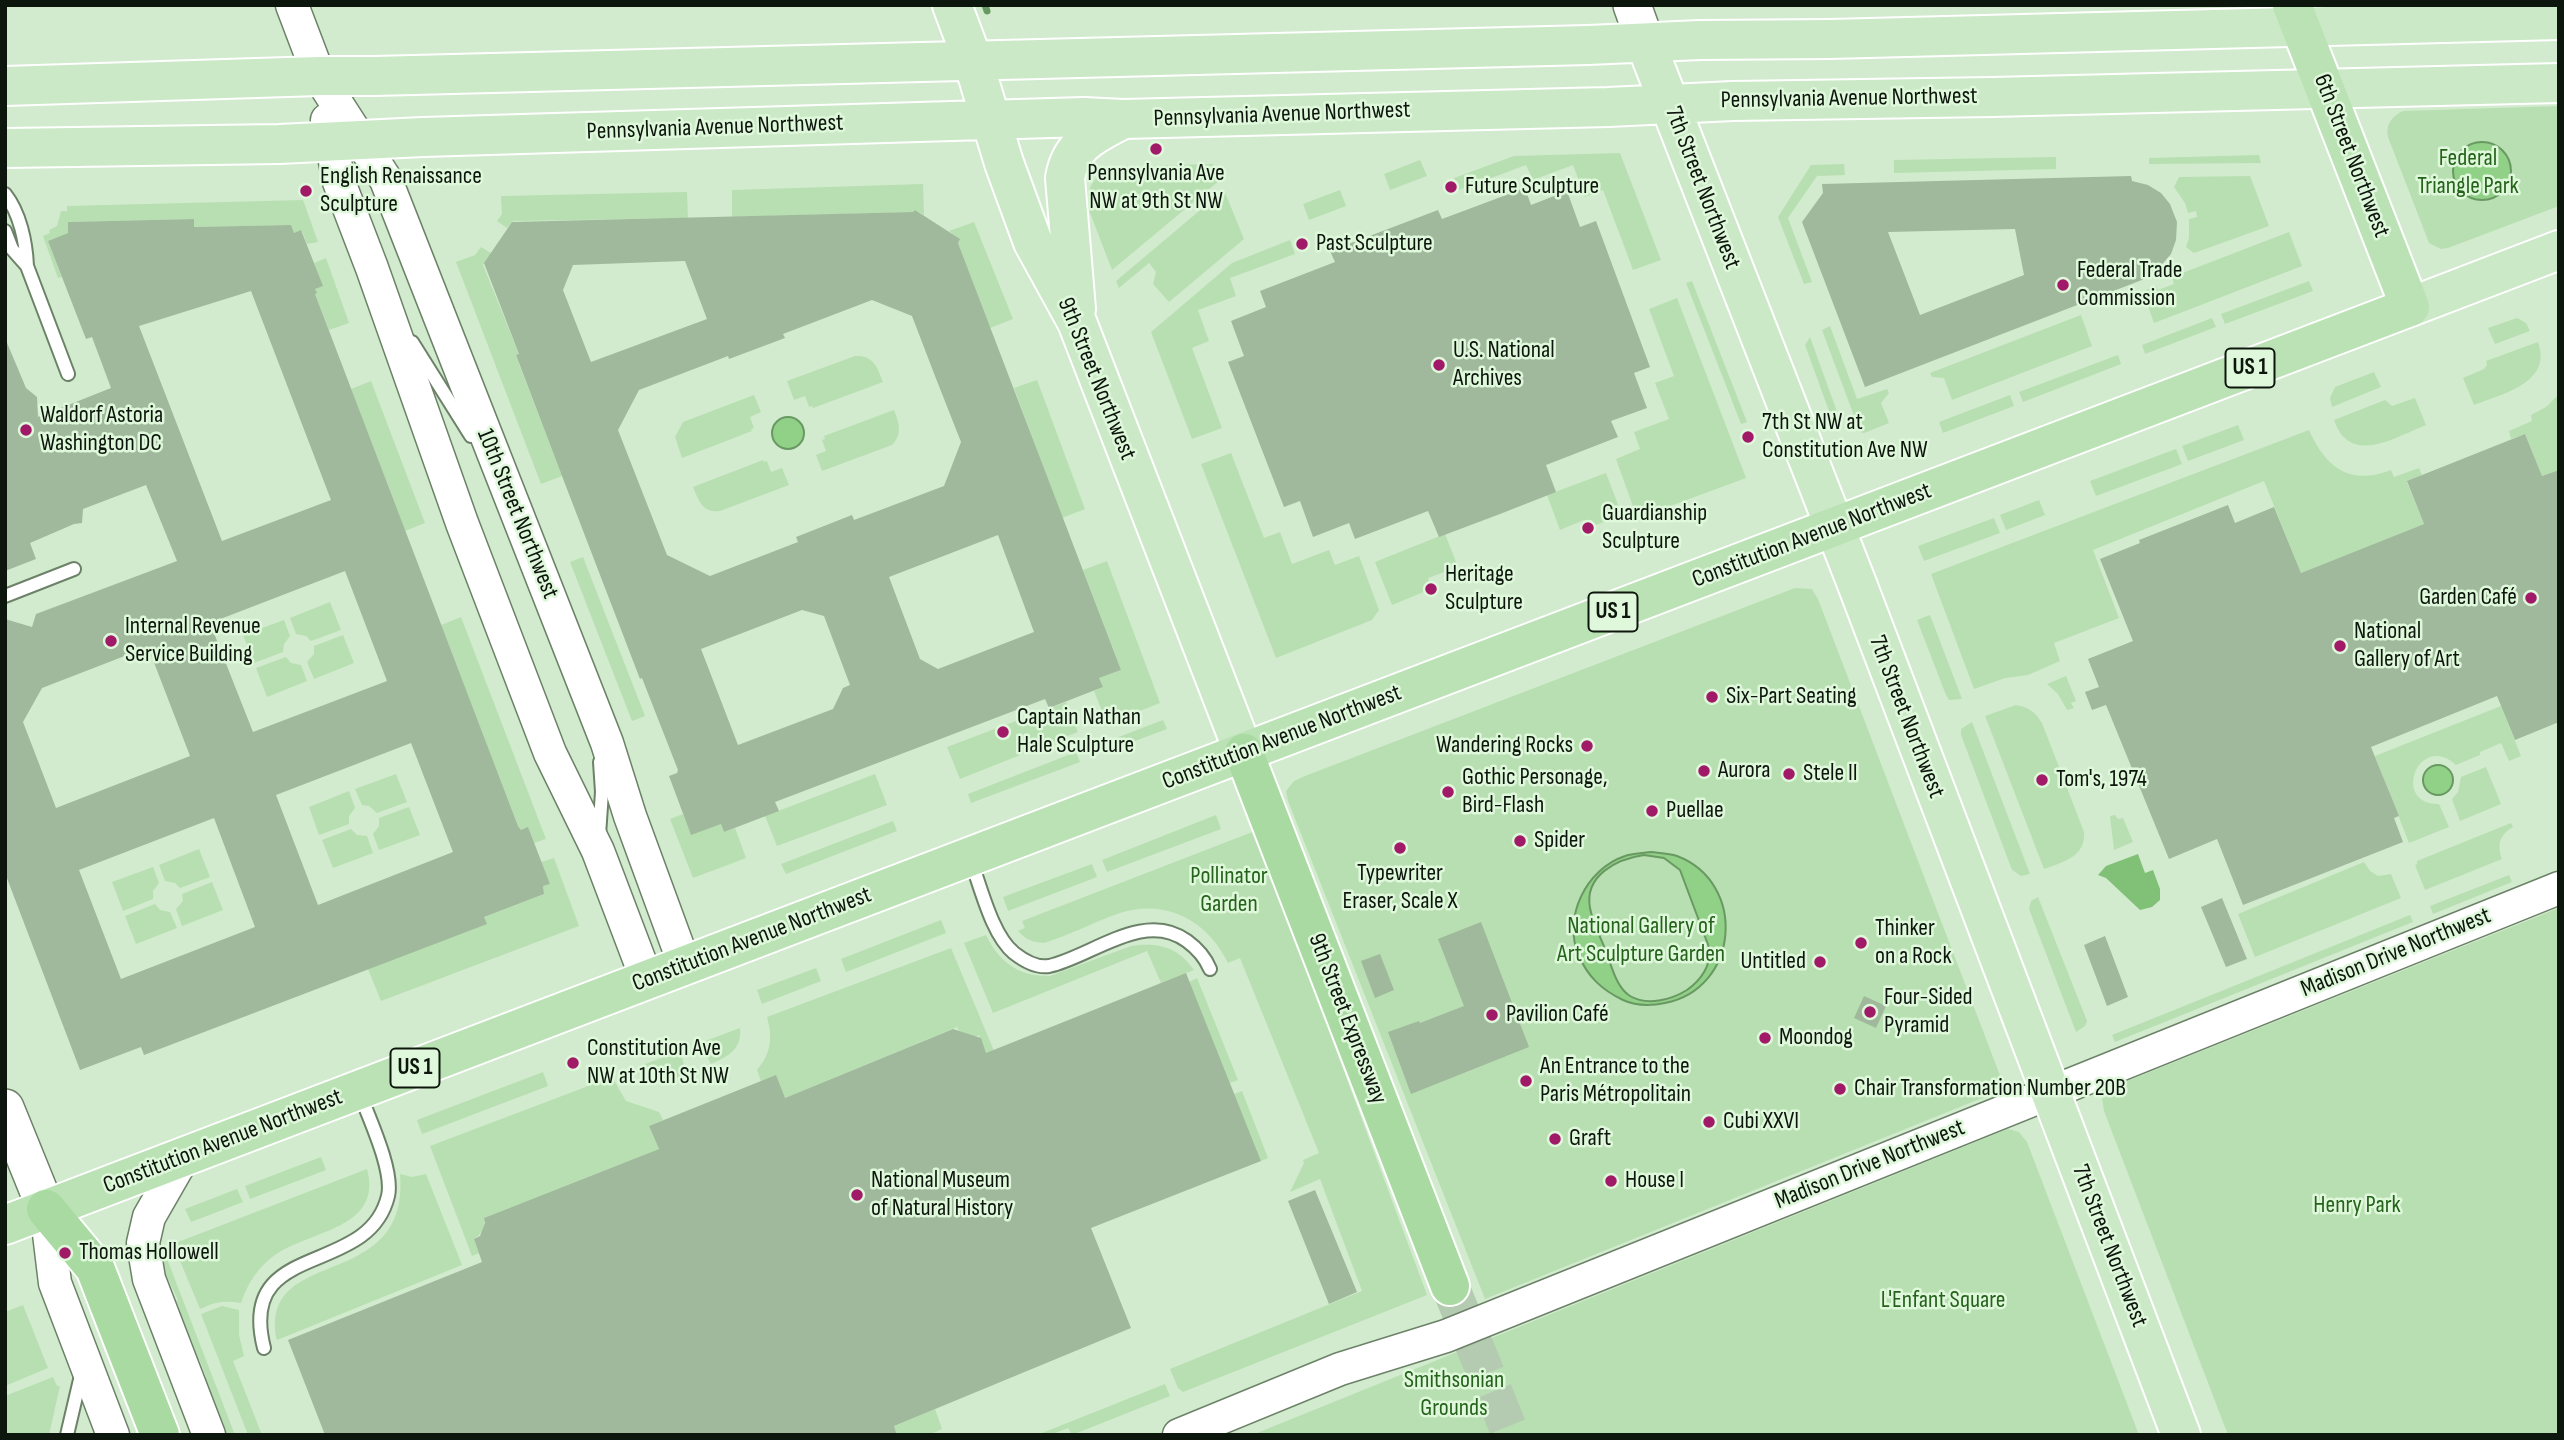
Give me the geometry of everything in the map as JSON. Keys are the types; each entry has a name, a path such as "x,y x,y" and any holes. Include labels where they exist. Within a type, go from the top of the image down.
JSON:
{"highway":[{"name":"6th Street Northwest","path":"2296,16 2410,307"},
{"name":"Constitution Avenue Northwest","path":"5,1225 2410,307"},
{"name":"9th Street Expressway","path":"1244,753 1450,1286"},
{"path":"46,1209 95,1268 160,1435"}],"main road":[{"name":"9th Street Northwest","path":"953,5 1004,163 1033,242 1077,322 1244,753"},
{"name":"7th Street Northwest","path":"1632,5 1857,584 2180,1432"},
{"path":"5,86 1646,44 1700,40 1830,39 2296,16 2559,20"},
{"name":"Pennsylvania Avenue Northwest","path":"5,148 346,141 1084,117 1123,119 1608,107 1733,101 2559,83"},
{"path":"1077,322 1065,178 1068,162 1083,143 1123,119"},
{"name":"Constitution Avenue Northwest","path":"2410,307 2559,250"},
{"path":"5,1108 46,1209"}],"street":[{"name":"10th Street Northwest","path":"292,5 346,141 386,180 607,743 630,816 685,965"},
{"name":"10th Street Northwest","path":"346,141 339,182 372,268 461,523 550,753 598,851 647,980"},
{"name":"Madison Drive Northwest","path":"1180,1435 1340,1369 1447,1336 2559,888"},
{"path":"184,1156 149,1217 143,1243 149,1279 209,1435"},
{"path":"46,1209 55,1283 113,1435"}],"lane":[{"path":"5,194 26,245 27,266 68,374"},
{"path":"5,231 12,249 27,266"},
{"path":"372,268 419,354 479,451 596,744 602,792 598,851"},
{"path":"5,596 74,569"},
{"path":"969,858 1000,936 1013,952 1028,962 1047,966 1129,934 1153,930 1180,936 1198,948 1210,970"},
{"path":"264,1348 258,1319 271,1285 290,1269 362,1238 377,1222 389,1195 383,1155 358,1090"},
{"path":"67,1435 85,1361"}],"green space":[{"name":"Federal Triangle Park","path":"2559,106 2559,206 2448,248 2441,249 2429,243 2388,137 2393,118 2403,111"},
{"path":"1620,153 1661,260 1633,270 1603,190 1585,197 1573,165 1533,180 1526,165 1459,190 1454,178 1514,156"},
{"path":"2259,155 2261,163 2149,164 2149,158"},
{"path":"2056,157 2056,169 1894,173 1894,160"},
{"path":"1420,160 1427,176 1390,190 1384,174"},
{"path":"1213,164 1220,180 1112,270 1087,205 1094,181 1115,167"},
{"path":"1844,164 1845,175 1817,176 1788,218 1812,282 1804,284 1778,217 1811,165"},
{"path":"2250,176 2269,226 2194,253 2186,247 2189,219 2197,217 2196,211 2188,213 2174,187 2179,177"},
{"path":"923,184 924,215 915,210 732,217 732,190"},
{"path":"1224,190 1244,239 1169,302 1153,284 1156,272 1149,263 1119,288 1116,281"},
{"path":"1340,190 1346,206 1309,220 1303,204"},
{"path":"687,192 688,218 513,221 507,228 497,221 502,214 501,196"},
{"path":"303,200 318,242 307,244 302,231 294,233 289,225 194,227 193,219 68,222 68,233 48,241 62,277 58,278 43,236 57,226 61,211 67,211 67,206"},
{"path":"974,222 1013,319 990,328 958,243 959,239 949,231"},
{"path":"2289,232 2302,266 2154,323 2147,303 2141,299 2136,301 2133,295 2156,286 2158,290 2174,284 2172,277"},
{"path":"1290,240 1295,254 1230,278 1236,296 1198,310 1209,341 1192,348 1222,428 1192,439 1151,332 1232,263"},
{"path":"481,247 491,253 483,265 519,354 516,356 562,476 541,484 456,262 475,255"},
{"path":"326,258 349,323 329,330 315,294 315,289 322,286 314,263"},
{"path":"1692,281 1747,422 1741,424 1686,283"},
{"path":"2309,281 2313,291 2225,324 2221,314"},
{"path":"1677,298 1746,478 1646,515 1643,512 1635,512 1616,459 1640,449 1634,432 1669,419 1655,383 1674,376 1649,309"},
{"path":"2081,315 2092,346 1952,400 1944,378 1932,377 1930,373"},
{"path":"2212,318 2216,327 2145,354 2142,345"},
{"path":"2517,318 2526,323 2530,331 2495,344 2488,328"},
{"path":"1830,326 1857,399 1887,389 1889,393 1881,403 1889,423 1864,433 1860,432 1822,330"},
{"path":"1810,337 1840,420 1833,422 1805,345"},
{"path":"2538,342 2541,356 2532,377 2511,391 2474,405 2463,378 2484,369 2486,361"},
{"path":"2118,355 2121,364 2023,402 2019,392"},
{"path":"855,356 866,357 874,363 883,382 813,408 809,407 805,396 794,400 787,381"},
{"path":"2374,372 2381,387 2332,407 2330,398 2335,387"},
{"path":"1037,380 1085,509 1062,518 1014,388"},
{"path":"371,381 425,523 405,531 351,389"},
{"path":"2559,394 2559,470 2542,476 2525,434 2511,439 2509,431 2532,421 2531,415 2546,407"},
{"path":"754,395 761,412 750,417 754,428 752,431 682,458 675,437 683,422"},
{"path":"2010,395 2014,406 1943,433 1939,422"},
{"path":"2415,398 2426,425 2374,445 2351,442 2341,434 2334,420 2385,400 2392,406"},
{"path":"894,410 899,433 892,445 822,471 816,455 826,451 822,440 825,439 824,436"},
{"path":"2238,425 2244,440 2188,461 2182,446"},
{"path":"2309,430 2323,455 2341,470 2352,474 2363,476 2391,470 2394,477 2419,468 2422,475 2407,482 2424,524 2301,573 2264,481 2093,550 2119,618 2054,643 2060,661 2028,675 2005,678 1974,689 1931,574"},
{"path":"2176,449 2182,464 2096,496 2090,481"},
{"path":"1231,453 1264,538 1280,532 1292,564 1329,550 1335,565 1359,556 1379,610 1372,620 1276,658 1201,464"},
{"path":"763,460 767,461 771,472 782,468 789,485 720,511 709,510 702,505 693,487"},
{"path":"1606,473 1622,515 1588,528 1584,520 1560,530 1547,495"},
{"path":"2039,500 2045,515 2006,530 2000,515"},
{"path":"1994,518 2000,533 1924,561 1918,546"},
{"path":"1445,534 1458,567 1428,578 1431,589 1392,605 1375,562"},
{"path":"583,557 645,716 632,721 570,562"},
{"path":"1107,561 1160,703 1107,724 1094,691 1103,687 1099,678 1121,670 1083,570"},
{"name":"National Gallery of Art Sculpture Garden","path":"1795,588 1812,589 1818,599 2001,1078 1998,1090 1485,1299 1286,791 1294,781 1305,776"},
{"path":"330,602 341,630 311,641 306,636 296,634 290,618"},
{"path":"1930,615 1962,699 1949,700 1946,695 1917,620"},
{"path":"461,617 546,839 534,843 528,828 521,830 518,826 441,625"},
{"path":"284,620 290,636 284,644 283,652 254,663 243,635"},
{"path":"343,635 354,663 314,679 307,662 314,654 314,646"},
{"path":"286,657 291,663 301,665 307,681 267,697 256,668"},
{"path":"2066,676 2076,701 2071,703 2074,708 2067,710 2058,694 2047,684"},
{"path":"1066,702 1078,732 960,779 947,747"},
{"path":"2016,705 2031,711 2042,723 2084,832 2084,840 2077,853 2066,861 2044,869 1985,716"},
{"path":"2501,706 2521,756 2509,761 2501,743 2456,765 2442,757 2431,757 2421,763 2415,772 2413,783 2416,794 2424,801 2439,804 2449,827 2409,843 2375,756"},
{"path":"1163,720 1167,729 1106,752 1103,743"},
{"path":"1972,722 2030,874 2021,876 2012,870 1961,735 1961,729"},
{"path":"1076,752 1080,762 971,803 968,794"},
{"path":"2486,767 2501,804 2460,821 2452,799 2458,792 2461,777"},
{"path":"396,774 407,802 377,813 369,806 362,805 355,789"},
{"path":"875,774 887,805 777,846 765,816"},
{"path":"349,791 355,808 349,816 349,824 319,835 309,807"},
{"path":"409,807 420,835 379,850 373,834 379,826 379,818"},
{"path":"683,814 691,834 721,824 724,832 735,828 746,858 693,878 670,819"},
{"path":"1216,815 1221,829 1107,872 1102,860"},
{"path":"2115,815 2118,819 2123,818 2133,842 2114,850 2110,816"},
{"path":"893,821 897,831 786,874 781,864"},
{"path":"2511,823 2513,827 2500,841 2502,859 2425,890 2415,865 2417,861"},
{"path":"351,829 357,835 367,836 373,853 333,868 322,840"},
{"name":"Pollinator Garden","path":"1255,831 1427,1295 1183,1392 1178,1388 1170,1369 1362,1291 1320,1179 1290,1192 1303,1160 1319,1153 1240,958 1228,963 1220,948 1197,925 1169,911 1137,909 1044,943 1030,940 1018,931 1025,928 1022,921"},
{"path":"199,849 210,877 180,888 175,883 165,881 159,865"},
{"path":"554,858 579,926 381,1001 368,969 484,917 544,894 543,886 550,884 541,862"},
{"path":"2364,862 2370,871 2378,876 2391,874 2401,898 2255,957 2238,914"},
{"path":"1092,864 1097,877 1008,911 1003,897"},
{"path":"153,867 159,883 153,891 153,899 123,911 112,882"},
{"path":"2509,875 2512,882 2433,914 2430,906"},
{"path":"212,882 223,910 182,926 176,909 183,901 182,894"},
{"path":"2038,897 2087,1021 2085,1026 2076,1032 2029,909 2031,901"},
{"path":"155,904 160,910 170,912 177,928 136,944 125,916"},
{"name":"Henry Park","path":"2559,908 2559,1435 2228,1435 2104,1111 2102,1098 2110,1088"},
{"path":"2410,915 2413,922 2115,1042 2112,1035"},
{"path":"941,920 946,933 846,972 841,959"},
{"path":"986,935 997,953 1011,966 1039,976 1050,976 1131,946 1141,945 1159,946 1174,951 1194,970 1161,983 1147,951 993,1013 964,943"},
{"path":"951,948 997,1058 989,1062 979,1035 975,1037 959,1031 957,1027 785,1098 761,1081 757,1070 768,1052 770,1039 767,1017"},
{"path":"816,968 821,981 762,1004 757,990"},
{"path":"1197,978 1238,1080 1230,1083 1189,982"},
{"path":"740,1028 739,1041 733,1051 711,1064 700,1043"},
{"path":"680,1051 687,1074 666,1080 654,1080 644,1073 640,1066"},
{"path":"543,1072 548,1086 422,1134 417,1120"},
{"path":"612,1077 626,1101 659,1112 663,1120 649,1126 659,1149 484,1218 482,1230 474,1239 479,1253 472,1256 430,1146"},
{"path":"1242,1091 1268,1158 1261,1161 1234,1094"},
{"name":"L'Enfant Square","path":"2008,1129 2019,1132 2027,1142 2139,1435 1252,1435"},
{"path":"321,1157 326,1170 250,1199 245,1186"},
{"path":"367,1169 369,1189 364,1204 354,1216 275,1255 254,1276 241,1303 220,1302 200,1309 173,1244"},
{"path":"400,1174 412,1177 426,1174 462,1265 277,1340 277,1310 290,1290 310,1277 360,1254 382,1237 397,1212"},
{"path":"237,1189 243,1202 191,1222 185,1209"},
{"path":"164,1251 235,1435 227,1435 223,1429 211,1393 203,1379 206,1377 199,1359 196,1359 190,1346 193,1344 176,1309 179,1307 176,1301 178,1300 162,1267 161,1252"},
{"path":"23,1305 48,1368 5,1386 5,1312"},
{"path":"222,1306 239,1310 239,1335 244,1356 233,1361 262,1435 248,1435 201,1314"},
{"path":"53,1377 57,1386 60,1386 49,1435 5,1435 5,1396"},
{"path":"1165,1384 1170,1396 1072,1435 1068,1428 1050,1435 1037,1435"},
{"path":"935,1409 942,1429 929,1435 897,1435 894,1426"}],"shaded area":[{"path":"2482,142 2493,144 2506,155 2511,171 2509,182 2498,195 2482,200 2471,198 2458,187 2453,171 2455,160 2466,147"},
{"path":"788,417 799,422 804,433 799,444 788,449 777,444 772,433 777,422"},
{"path":"2438,765 2449,769 2453,780 2449,791 2438,795 2427,791 2423,780 2427,769"},
{"path":"1648,852 1677,856 1700,869 1715,888 1724,911 1725,934 1720,957 1708,978 1690,994 1665,1003 1649,1005 1623,1000 1596,982 1579,956 1574,941 1576,911 1589,883 1611,862 1625,856","holes":["1644,855 1664,858 1680,870 1710,956 1704,973 1687,990 1674,997 1644,1001 1630,996 1618,983 1593,920 1589,896 1597,878 1613,865"]},
{"path":"2138,854 2145,873 2153,870 2160,889 2160,900 2152,907 2140,910 2106,878 2098,875 2106,866"}],"building":[{"name":"Federal Trade Commission","path":"2131,176 2132,181 2148,185 2161,193 2170,204 2177,222 2176,240 2171,254 2159,268 2146,275 2147,278 1865,387 1802,222 1823,193 1822,184","holes":["2015,229 2024,275 1920,315 1888,232"]},
{"name":"U.S. National Archives","path":"1525,188 1531,205 1567,191 1580,227 1596,221 1650,367 1634,373 1647,408 1611,421 1618,437 1546,465 1556,492 1500,514 1439,537 1428,511 1355,539 1349,523 1313,537 1300,501 1284,507 1228,362 1244,356 1231,321 1266,307 1260,291 1335,262 1330,251 1438,210 1442,219"},
{"path":"915,210 960,239 958,243 1121,670 1099,678 1103,687 1049,708 1045,699 775,802 779,811 724,832 721,824 691,835 669,776 678,770 562,476 484,263 512,222","holes":["685,261 707,319 591,362 563,290 573,265","872,300 912,316 961,442 944,486 854,520 852,515 796,537 798,542 710,576 667,555 618,430 639,390 728,356 729,359 785,338 783,334","998,535 1034,632 938,669 920,659 889,577","802,610 824,616 850,685 843,688 833,709 738,745 701,649"]},
{"name":"Internal Revenue Service Building","path":"194,219 194,227 291,225 294,233 301,230 323,286 315,289 315,294 518,826 521,830 528,827 550,884 543,886 544,894 484,917 487,924 144,1055 141,1047 80,1070 5,873 5,619 32,627 36,614 177,561 146,485 83,509 82,523 30,543 36,559 5,571 5,338 26,388 37,397 38,417 111,388 92,337 86,339 48,241 68,233 68,222","holes":["251,291 331,500 222,541 139,326","345,571 387,681 253,732 210,623","148,647 190,756 56,808 23,722 42,688","411,743 453,852 318,905 276,795","214,818 255,927 121,979 79,870"]},
{"name":"National Gallery of Art","path":"2525,434 2542,476 2559,470 2559,722 2515,740 2497,696 2371,747 2399,816 2394,818 2403,842 2243,905 2217,839 2169,859 2106,705 2092,710 2085,692 2099,687 2088,659 2133,641 2100,559 2140,543 2139,540 2228,505 2235,523 2274,507 2301,573 2424,524 2407,481"},
{"path":"2222,898 2247,959 2226,967 2201,907"},
{"path":"1481,922 1529,1047 1411,1094 1388,1032 1464,1006 1438,939"},
{"path":"2105,936 2128,997 2107,1006 2084,945"},
{"path":"1380,954 1394,990 1375,998 1361,961"},
{"name":"National Museum of Natural History","path":"1186,973 1261,1161 1091,1228 1131,1328 894,1426 897,1435 325,1435 288,1340 482,1262 474,1239 480,1236 484,1218 659,1149 649,1126 776,1075 785,1098 953,1029 981,1038 986,1053"},
{"name":"Four-Sided Pyramid","path":"1864,996 1886,1006 1876,1028 1854,1018"},
{"path":"1315,1190 1357,1292 1329,1304 1288,1201"}],"waterway":[{"path":"985,5 987,11"}],"tunnel":[{"path":"1450,1286 1511,1435"}],"place":[{"name":"Pennsylvania Ave NW at 9th St NW","path":"1156,149"},
{"name":"Future Sculpture","path":"1451,187"},
{"name":"English Renaissance Sculpture","path":"306,191"},
{"name":"Past Sculpture","path":"1302,244"},
{"name":"Federal Trade Commission","path":"2063,285"},
{"name":"U.S. National Archives","path":"1439,365"},
{"name":"Waldorf Astoria Washington DC","path":"26,430"},
{"name":"7th St NW at Constitution Ave NW","path":"1748,437"},
{"name":"Guardianship Sculpture","path":"1588,528"},
{"name":"Heritage Sculpture","path":"1431,589"},
{"name":"Garden Café","path":"2531,598"},
{"name":"Internal Revenue Service Building","path":"111,641"},
{"name":"National Gallery of Art","path":"2340,646"},
{"name":"Six-Part Seating","path":"1712,697"},
{"name":"Captain Nathan Hale Sculpture","path":"1003,732"},
{"name":"Wandering Rocks","path":"1587,746"},
{"name":"Aurora","path":"1704,771"},
{"name":"Stele II","path":"1789,774"},
{"name":"Tom's, 1974","path":"2042,780"},
{"name":"Gothic Personage, Bird-Flash","path":"1448,792"},
{"name":"Puellae","path":"1652,811"},
{"name":"Spider","path":"1520,841"},
{"name":"Typewriter Eraser, Scale X","path":"1400,848"},
{"name":"Thinker on a Rock","path":"1861,943"},
{"name":"Untitled","path":"1820,962"},
{"name":"Four-Sided Pyramid","path":"1870,1012"},
{"name":"Pavilion Café","path":"1492,1015"},
{"name":"Moondog","path":"1765,1038"},
{"name":"Constitution Ave NW at 10th St NW","path":"573,1063"},
{"name":"An Entrance to the Paris Métropolitain","path":"1526,1081"},
{"name":"Chair Transformation Number 20B","path":"1840,1089"},
{"name":"Cubi XXVI","path":"1709,1122"},
{"name":"Graft","path":"1555,1139"},
{"name":"House I","path":"1611,1181"},
{"name":"National Museum of Natural History","path":"857,1195"},
{"name":"Thomas Hollowell","path":"65,1253"}],"park label":[{"name":"Smithsonian Grounds","path":"1454,1395"}]}
